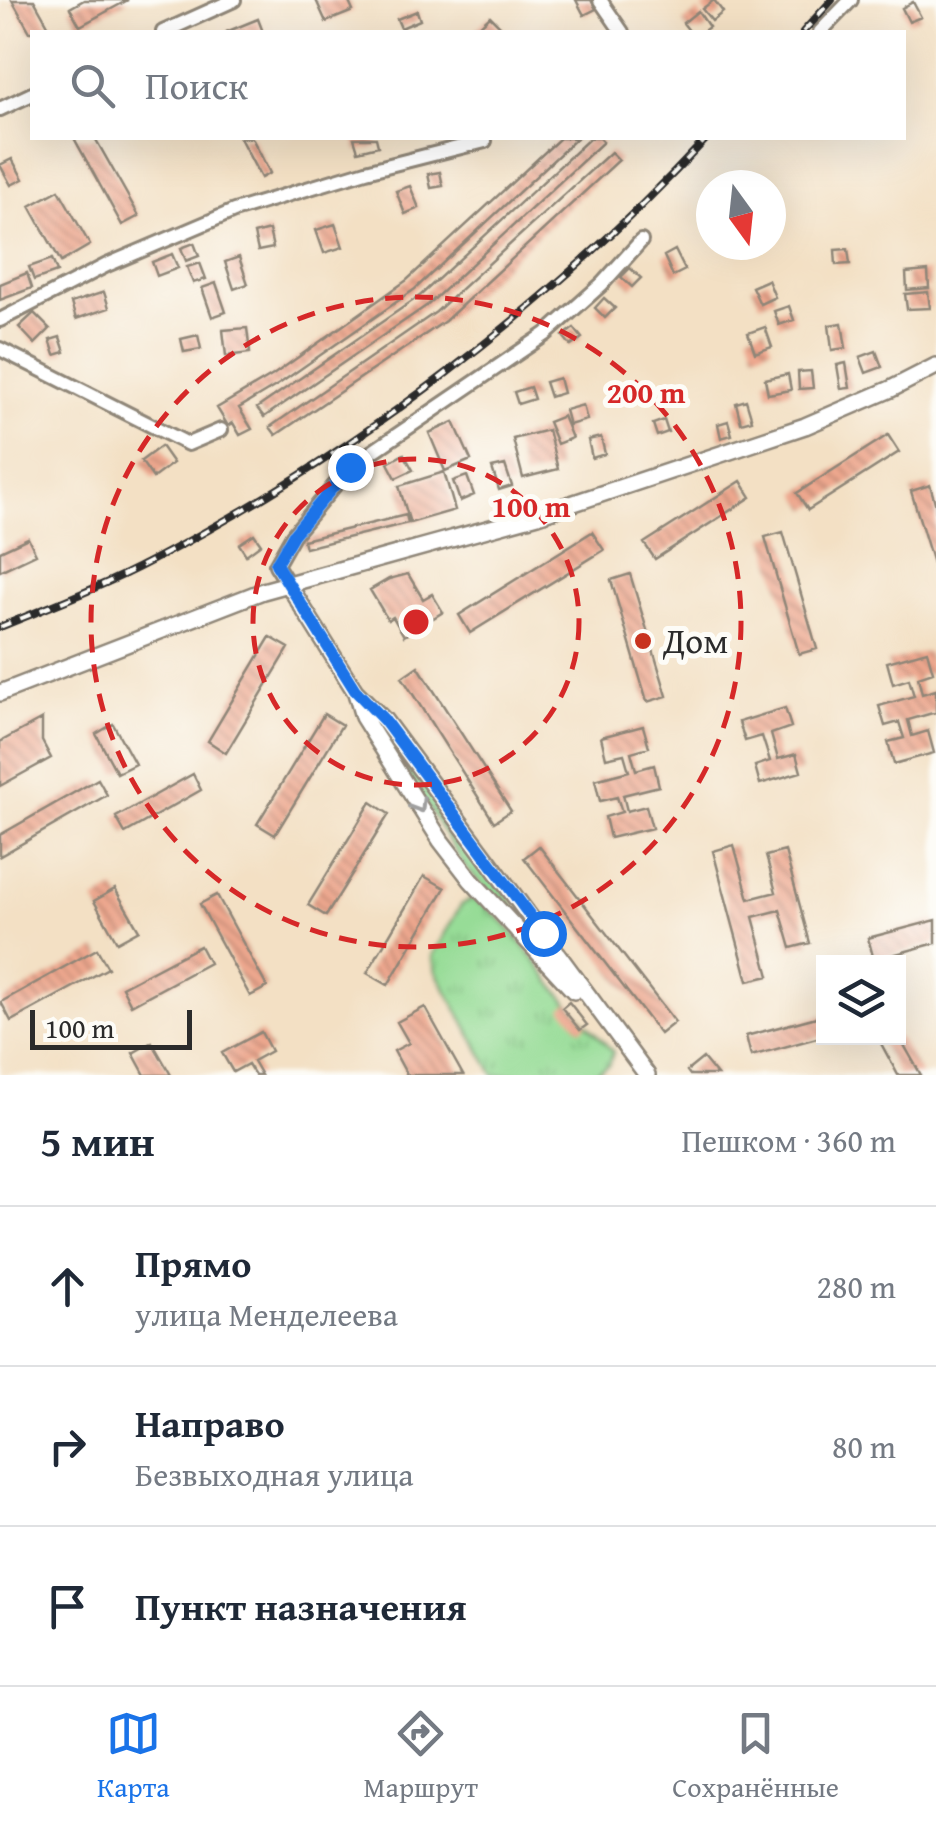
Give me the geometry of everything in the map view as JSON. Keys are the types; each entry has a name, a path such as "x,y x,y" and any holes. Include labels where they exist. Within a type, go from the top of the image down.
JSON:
{"main road":[{"path":"0,693 288,584 538,516 832,416 936,366"},
{"path":"288,584 355,690 384,720 647,1075"},
{"path":"355,690 363,717 461,867 614,1034"}],"street":[{"path":"168,30 234,0"},
{"path":"600,0 621,30"},
{"path":"822,30 851,0"},
{"path":"0,109 30,95"},
{"path":"0,320 107,265 234,210 366,170 484,141"},
{"path":"288,584 276,564 293,535 350,467 546,334 602,284 642,241"},
{"path":"0,350 188,444 221,430"}],"green space":[{"path":"375,723 535,934 532,937 465,867"},
{"path":"472,899 506,926 613,1052 609,1065 592,1075 494,1075 436,972 432,956 461,905"}],"building":[{"path":"12,0 34,0 51,30 30,32"},
{"path":"84,0 128,0 80,26 70,8"},
{"path":"316,0 348,0 353,11 326,22"},
{"path":"576,0 591,0 596,9 584,15"},
{"path":"714,0 723,12 712,21 702,9"},
{"path":"913,2 921,17 909,22 902,8"},
{"path":"417,11 420,20 401,28 397,19"},
{"path":"698,11 709,27 688,30 683,23"},
{"path":"490,16 504,30 475,30"},
{"path":"258,19 262,30 231,30"},
{"path":"75,140 96,140 139,216 122,225"},
{"path":"241,140 253,140 270,173 261,178"},
{"path":"355,140 376,140 378,146 358,151"},
{"path":"558,140 575,140 415,289 239,408 252,429 240,435 233,423 228,426 217,408 273,375 407,280"},
{"path":"588,140 603,142 429,304 264,417 257,408 421,295"},
{"path":"611,152 619,160 445,321 276,435 270,427 436,312"},
{"path":"12,159 23,179 11,185 0,165"},
{"path":"440,172 443,186 431,188 428,174"},
{"path":"410,186 419,208 405,214 396,191"},
{"path":"59,190 90,245 61,262 30,206"},
{"path":"335,224 343,247 324,253 316,230"},
{"path":"269,230 273,248 258,251 254,234"},
{"path":"194,243 199,256 186,261 181,248"},
{"path":"848,249 850,264 836,265 835,250"},
{"path":"675,250 685,270 673,276 664,256"},
{"path":"172,254 178,268 157,276 152,262"},
{"path":"239,257 248,284 234,289 225,262"},
{"path":"52,259 57,272 34,280 29,267"},
{"path":"200,263 206,279 193,283 187,267"},
{"path":"630,268 641,278 632,287 621,277"},
{"path":"928,271 929,288 907,290 906,273"},
{"path":"27,273 32,288 0,300 0,284"},
{"path":"768,280 775,297 760,304 752,287"},
{"path":"216,283 226,312 212,317 202,288"},
{"path":"104,292 109,308 76,319 71,303"},
{"path":"928,292 930,308 907,309 905,294"},
{"path":"604,298 615,308 605,318 595,308"},
{"path":"789,306 794,320 779,325 774,311"},
{"path":"34,313 50,329 35,344 19,327"},
{"path":"842,323 846,348 832,350 829,325"},
{"path":"765,327 772,347 755,353 748,333"},
{"path":"247,328 250,353 226,356 223,330"},
{"path":"574,328 582,338 571,346 563,336"},
{"path":"198,335 201,349 184,352 181,339"},
{"path":"60,337 65,352 55,355 50,340"},
{"path":"876,351 882,367 866,373 860,357"},
{"path":"846,363 850,388 841,389 837,365"},
{"path":"811,371 813,388 799,389 798,372"},
{"path":"788,374 791,390 768,394 765,379"},
{"path":"559,378 563,393 550,397 545,382"},
{"path":"530,387 534,399 518,404 514,392"},
{"path":"746,400 752,420 741,423 736,403"},
{"path":"583,405 587,420 569,425 565,410"},
{"path":"563,416 572,438 557,444 548,422"},
{"path":"664,420 668,432 657,436 653,424"},
{"path":"728,421 732,435 721,438 718,424"},
{"path":"454,422 471,460 445,471 429,433"},
{"path":"548,430 558,469 523,478 513,439"},
{"path":"888,435 899,452 808,510 797,493"},
{"path":"601,437 605,454 592,458 588,440"},
{"path":"161,446 173,463 153,478 141,461"},
{"path":"404,454 413,470 396,478 388,463"},
{"path":"505,465 512,486 499,490 492,468"},
{"path":"444,472 455,510 410,523 399,486"},
{"path":"467,476 474,495 460,501 453,481"},
{"path":"741,481 751,497 655,559 644,543"},
{"path":"930,485 936,506 935,570 911,491"},
{"path":"406,515 408,523 305,548 303,540"},
{"path":"592,532 604,550 470,633 459,615"},
{"path":"783,532 817,649 799,654 765,537"},
{"path":"254,534 261,544 246,555 239,544"},
{"path":"28,538 36,554 0,571 0,551"},
{"path":"408,574 423,599 432,594 443,612 404,636 393,617 388,620 370,590"},
{"path":"630,574 667,696 647,702 611,580"},
{"path":"270,637 289,648 226,753 208,741"},
{"path":"927,651 933,672 918,677 922,694 936,690 936,712 908,720 912,736 928,731 934,753 894,764 888,742 904,738 899,722 885,726 879,706 914,696 909,679 893,684 887,662"},
{"path":"418,666 511,811 494,822 402,677"},
{"path":"785,708 791,727 771,734 778,759 796,754 801,772 760,784 755,766 770,761 762,736 745,741 739,722"},
{"path":"324,714 342,725 275,835 257,824"},
{"path":"42,719 42,741 51,758 0,786 0,742"},
{"path":"113,724 135,764 117,773 96,734"},
{"path":"643,726 649,747 631,752 636,770 654,765 659,786 623,795 627,811 646,806 652,828 610,838 605,817 622,812 617,797 600,801 595,780 629,771 624,754 606,758 601,737"},
{"path":"193,774 201,790 125,833 116,817"},
{"path":"98,779 107,795 0,856 0,835"},
{"path":"371,802 389,814 326,916 308,905"},
{"path":"734,845 749,899 776,892 766,856 785,851 810,943 791,948 780,910 753,917 769,976 748,981 713,851"},
{"path":"539,846 675,1022 660,1034 524,858"},
{"path":"424,876 445,888 388,985 367,973"},
{"path":"115,889 139,930 117,942 94,901"},
{"path":"217,895 267,987 250,996 200,904"},
{"path":"936,920 936,943 892,955 873,955 868,938"},
{"path":"200,946 209,963 131,1005 122,987"},
{"path":"97,949 108,968 11,1021 1,1002"},
{"path":"569,1002 587,1025 580,1030 562,1008"},
{"path":"425,1007 463,1075 407,1075 394,1051 409,1043 397,1022"},
{"path":"816,1017 816,1038 751,1056 746,1036"},
{"path":"261,1032 271,1051 253,1061 261,1075 255,1075 248,1064 233,1072 222,1053"},
{"path":"152,1042 171,1075 145,1075 133,1053"},
{"path":"882,1045 904,1045 921,1075 898,1075"},
{"path":"703,1058 717,1075 690,1075 687,1071"}],"railway":[{"path":"805,30 832,0"},
{"path":"0,627 153,560 303,473 376,424 517,317 647,200 705,140"}],"place":[{"name":"Дом","path":"643,641"}],"route":[{"path":"350,467 293,535 276,564 355,690 384,720 543,933"}]}
